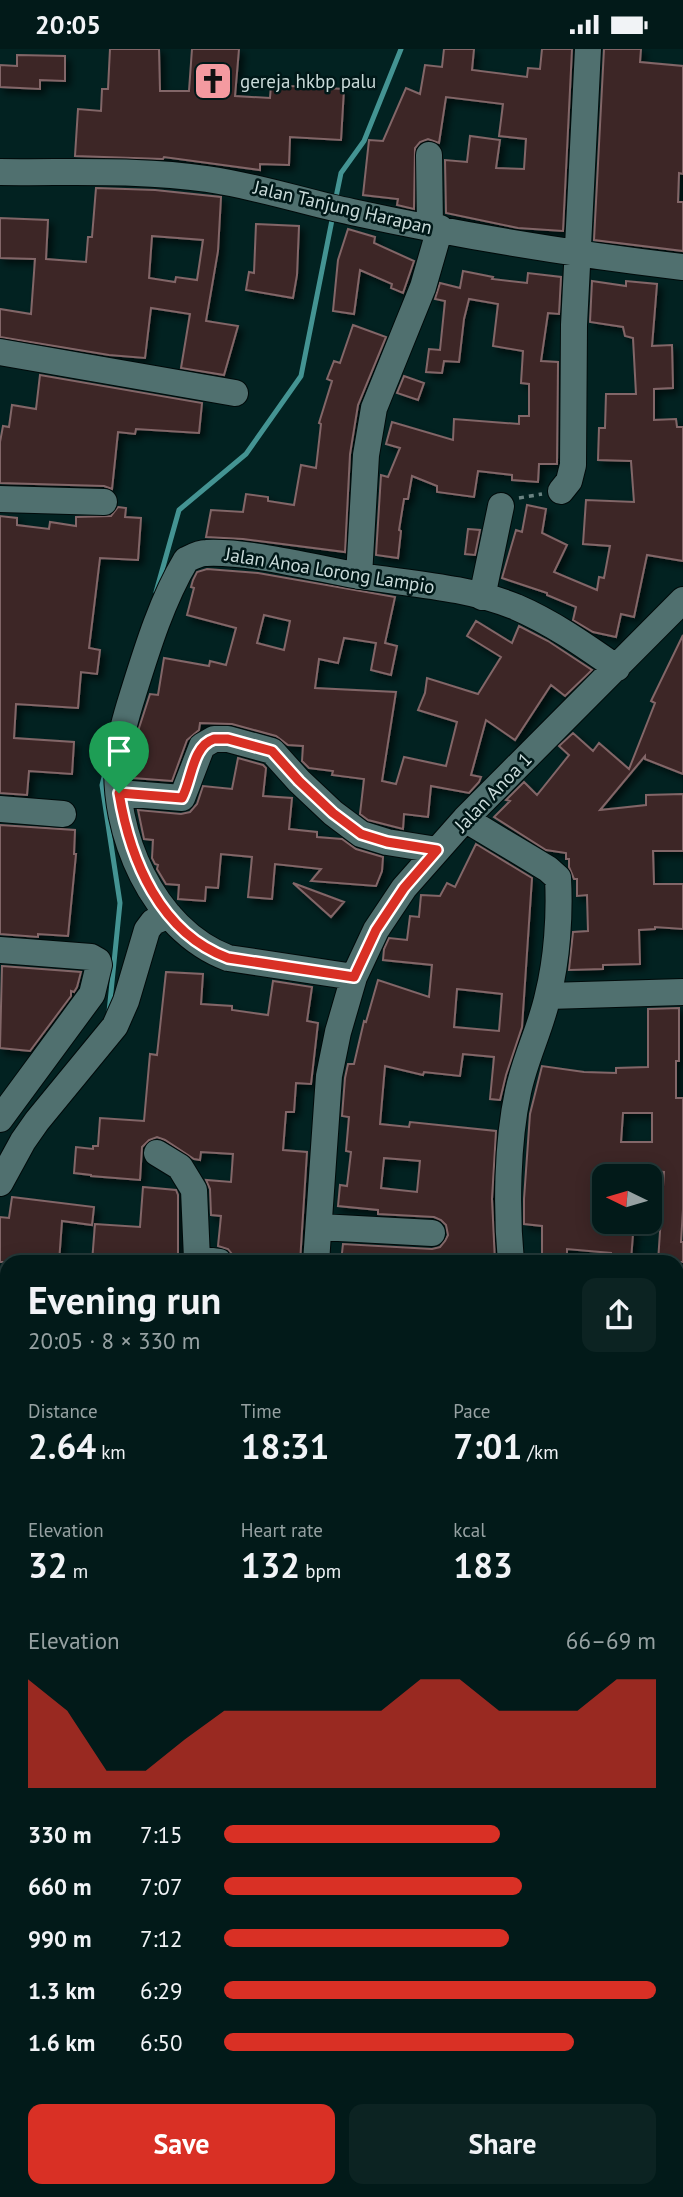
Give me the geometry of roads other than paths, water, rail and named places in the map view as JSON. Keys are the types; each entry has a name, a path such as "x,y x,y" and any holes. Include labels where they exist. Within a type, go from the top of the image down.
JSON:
{"street":[{"path":"561,491 569,481 573,465 574,325 588,49"},
{"path":"359,576 366,455 374,408 423,287 435,227 429,155"},
{"name":"Jalan Tanjung Harapan","path":"0,172 205,178 247,185 352,212 579,254 683,267"},
{"path":"0,352 235,393"},
{"path":"0,499 104,502"},
{"path":"482,597 501,506"},
{"name":"Jalan Anoa Lorong Lampio","path":"354,977 228,958 209,951 192,940 169,915 147,884 137,863 122,816 118,755 127,715 160,619 177,575 186,560 200,554 216,553 359,576 426,583 482,597 513,606 546,621 617,668"},
{"name":"Jalan Anoa 1","path":"317,1255 329,1076 354,977 376,930 404,888 465,819 683,600"},
{"path":"119,793 180,799 184,796 202,746 214,739 228,739 272,751 333,813 361,834 387,842 437,850"},
{"path":"0,809 63,814"},
{"path":"465,819 548,869 558,878 555,950 548,996 526,1057 517,1094 512,1139 508,1235 510,1255"},
{"path":"0,1183 37,1121 115,1026 126,1001 147,930 153,922 169,915"},
{"path":"0,950 91,957 98,961 99,970 92,993 0,1119"},
{"path":"548,996 683,992"},
{"path":"157,1153 180,1167 192,1184 207,1255"},
{"path":"320,1227 432,1233"}],"waterway":[{"path":"335,202 341,173 364,141 401,49"},
{"path":"156,592 179,510 246,454 301,376 333,215"},
{"path":"106,769 102,785 120,903 109,1012"}],"place":[{"name":"gereja hkbp palu","path":"213,81"}]}
